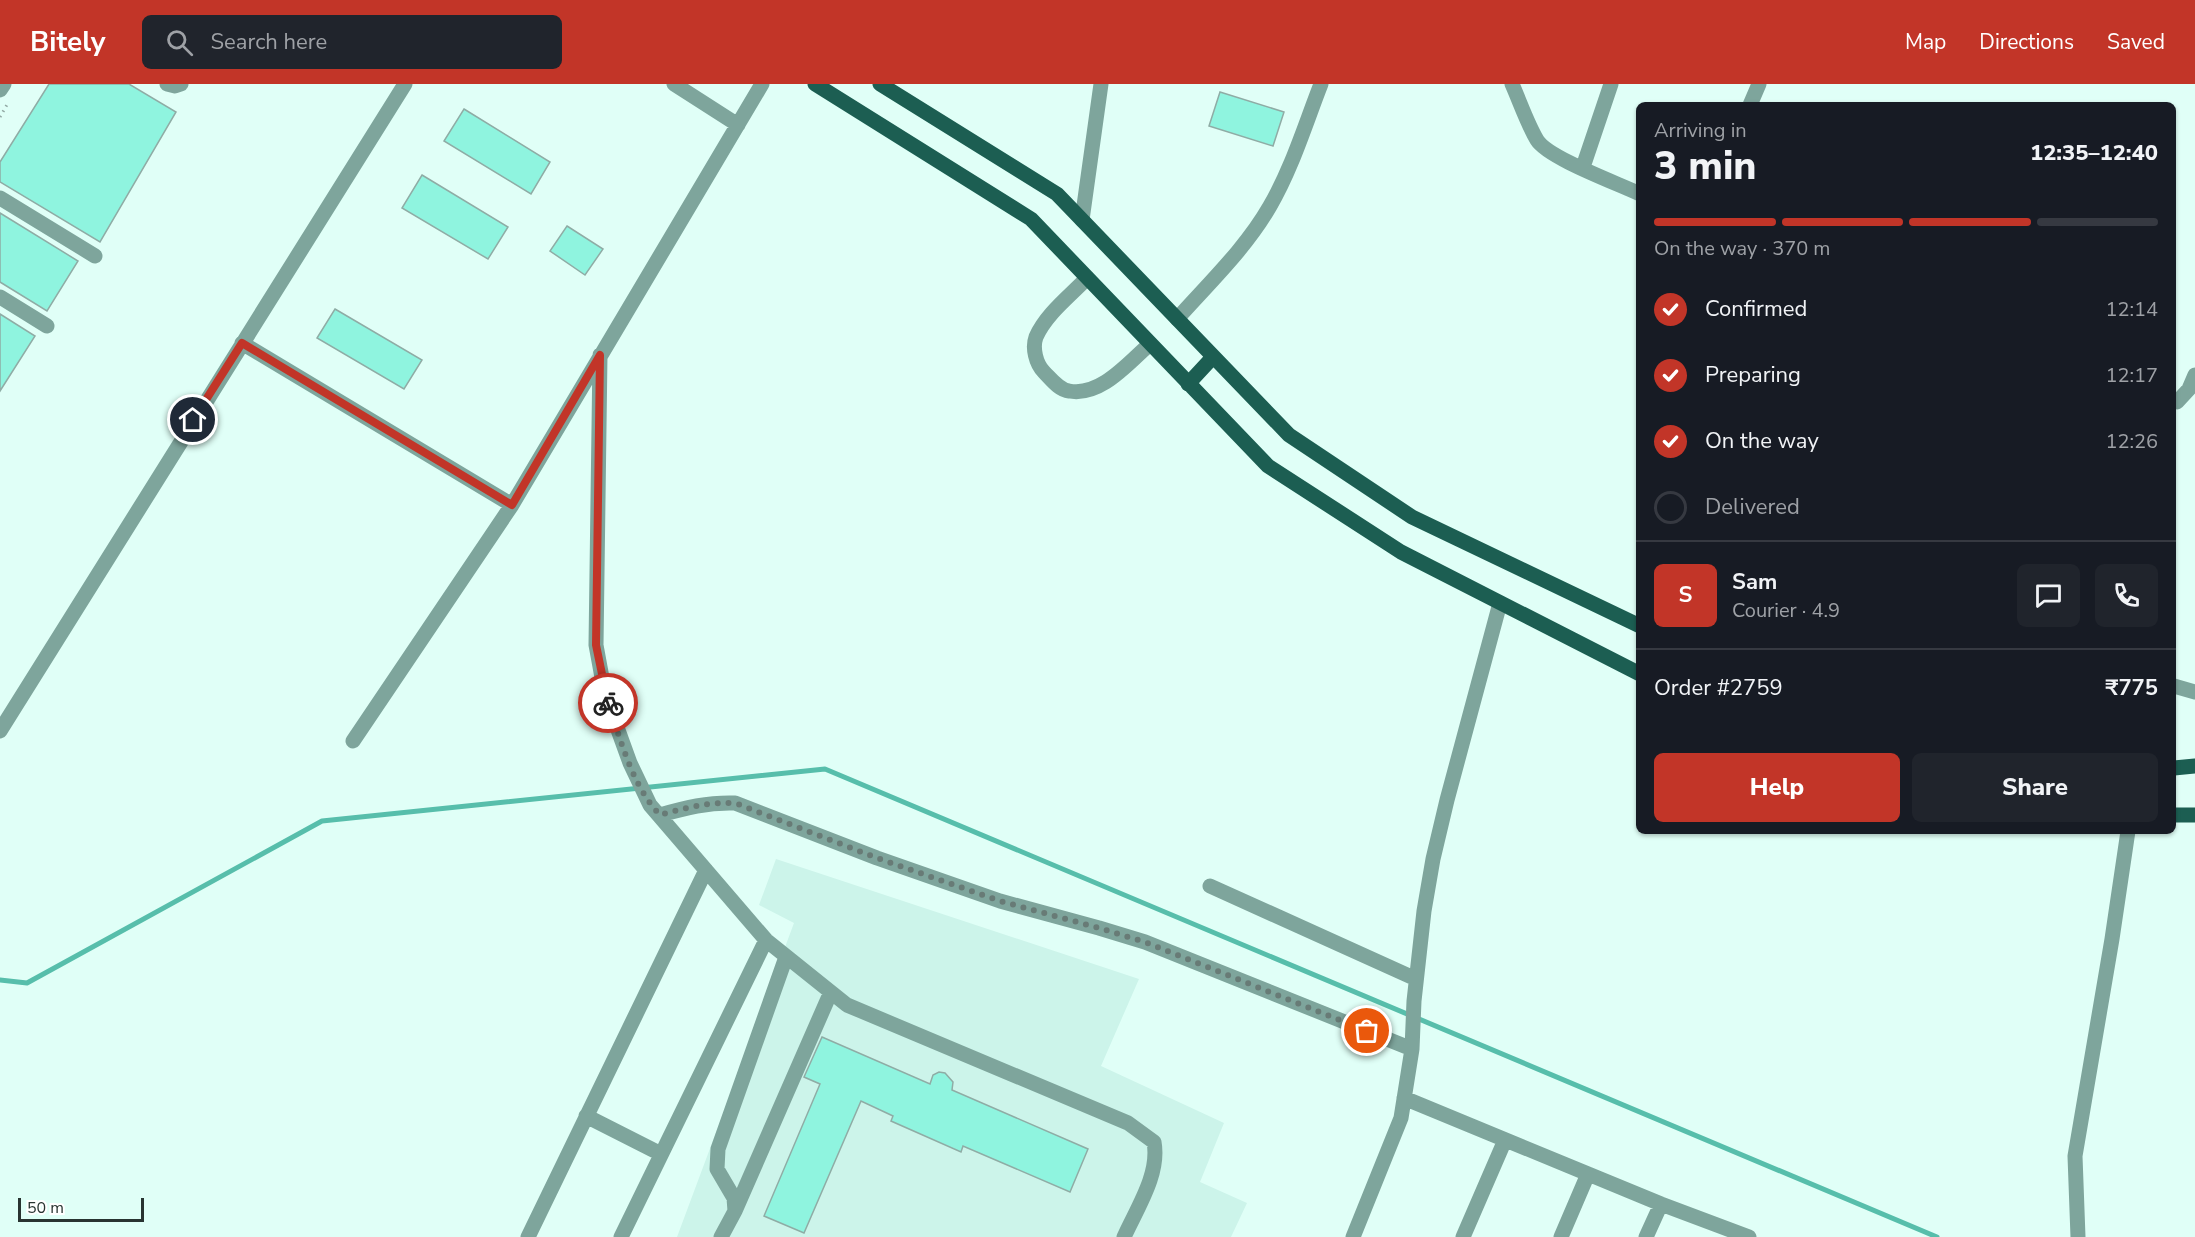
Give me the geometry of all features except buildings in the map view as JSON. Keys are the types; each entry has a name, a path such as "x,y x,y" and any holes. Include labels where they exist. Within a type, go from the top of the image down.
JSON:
{"main road":[{"path":"815,84 1031,219 1268,466 1401,552 1636,672"},
{"path":"880,84 1057,194 1289,435 1412,517 1636,624"},
{"path":"1188,384 1213,357"},
{"path":"2176,768 2195,766"},
{"path":"2176,815 2195,815"}],"street":[{"path":"0,90 4,84"},
{"path":"167,84 175,86 181,84"},
{"path":"0,731 405,84"},
{"path":"674,84 738,125"},
{"path":"353,741 512,505 762,84"},
{"path":"1082,220 1101,84"},
{"path":"1177,319 1253,232 1270,205 1288,169 1321,84"},
{"path":"1512,84 1537,140 1551,153 1636,192"},
{"path":"1582,167 1611,84"},
{"path":"1751,102 1759,84"},
{"path":"0,198 95,256"},
{"path":"1087,278 1044,323 1035,340 1036,356 1040,368 1056,385 1068,392 1091,389 1106,382 1150,344"},
{"path":"0,297 47,326"},
{"path":"242,343 512,505"},
{"path":"600,355 596,645 605,694 630,763 655,810 776,949 830,994 847,1005 1128,1123 1154,1142 1156,1154 1154,1170 1124,1237"},
{"path":"2176,402 2183,397 2195,375"},
{"path":"1353,1237 1401,1118 1412,1049 1414,1001 1424,911 1433,860 1500,603"},
{"path":"2176,687 2195,692"},
{"path":"655,810 715,802 735,803 877,858 1000,901 1145,942 1412,1049"},
{"path":"2078,1237 2075,1156 2128,834"},
{"path":"528,1237 706,870"},
{"path":"1210,886 1416,979"},
{"path":"621,1237 662,1154 776,949"},
{"path":"735,1211 734,1198 717,1169 718,1149 776,949"},
{"path":"721,1237 735,1211 830,994"},
{"path":"1404,1098 1661,1204 1749,1237"},
{"path":"586,1116 662,1154"},
{"path":"1463,1237 1505,1140"},
{"path":"1561,1237 1588,1174"},
{"path":"1646,1237 1661,1204"}],"shaded area":[{"path":"776,859 1139,979 1101,1066 1224,1123 1200,1182 1247,1203 1231,1237 677,1237 794,923 759,905"}],"waterway":[{"path":"0,980 27,983 322,821 825,769 1937,1237"}],"way so far":[{"path":"608,703 630,763 650,805 660,815 715,802 735,803 877,858 1000,901 1145,942 1367,1031"}],"route":[{"path":"193,420 242,343 512,505 600,355 596,645 608,703"}]}
